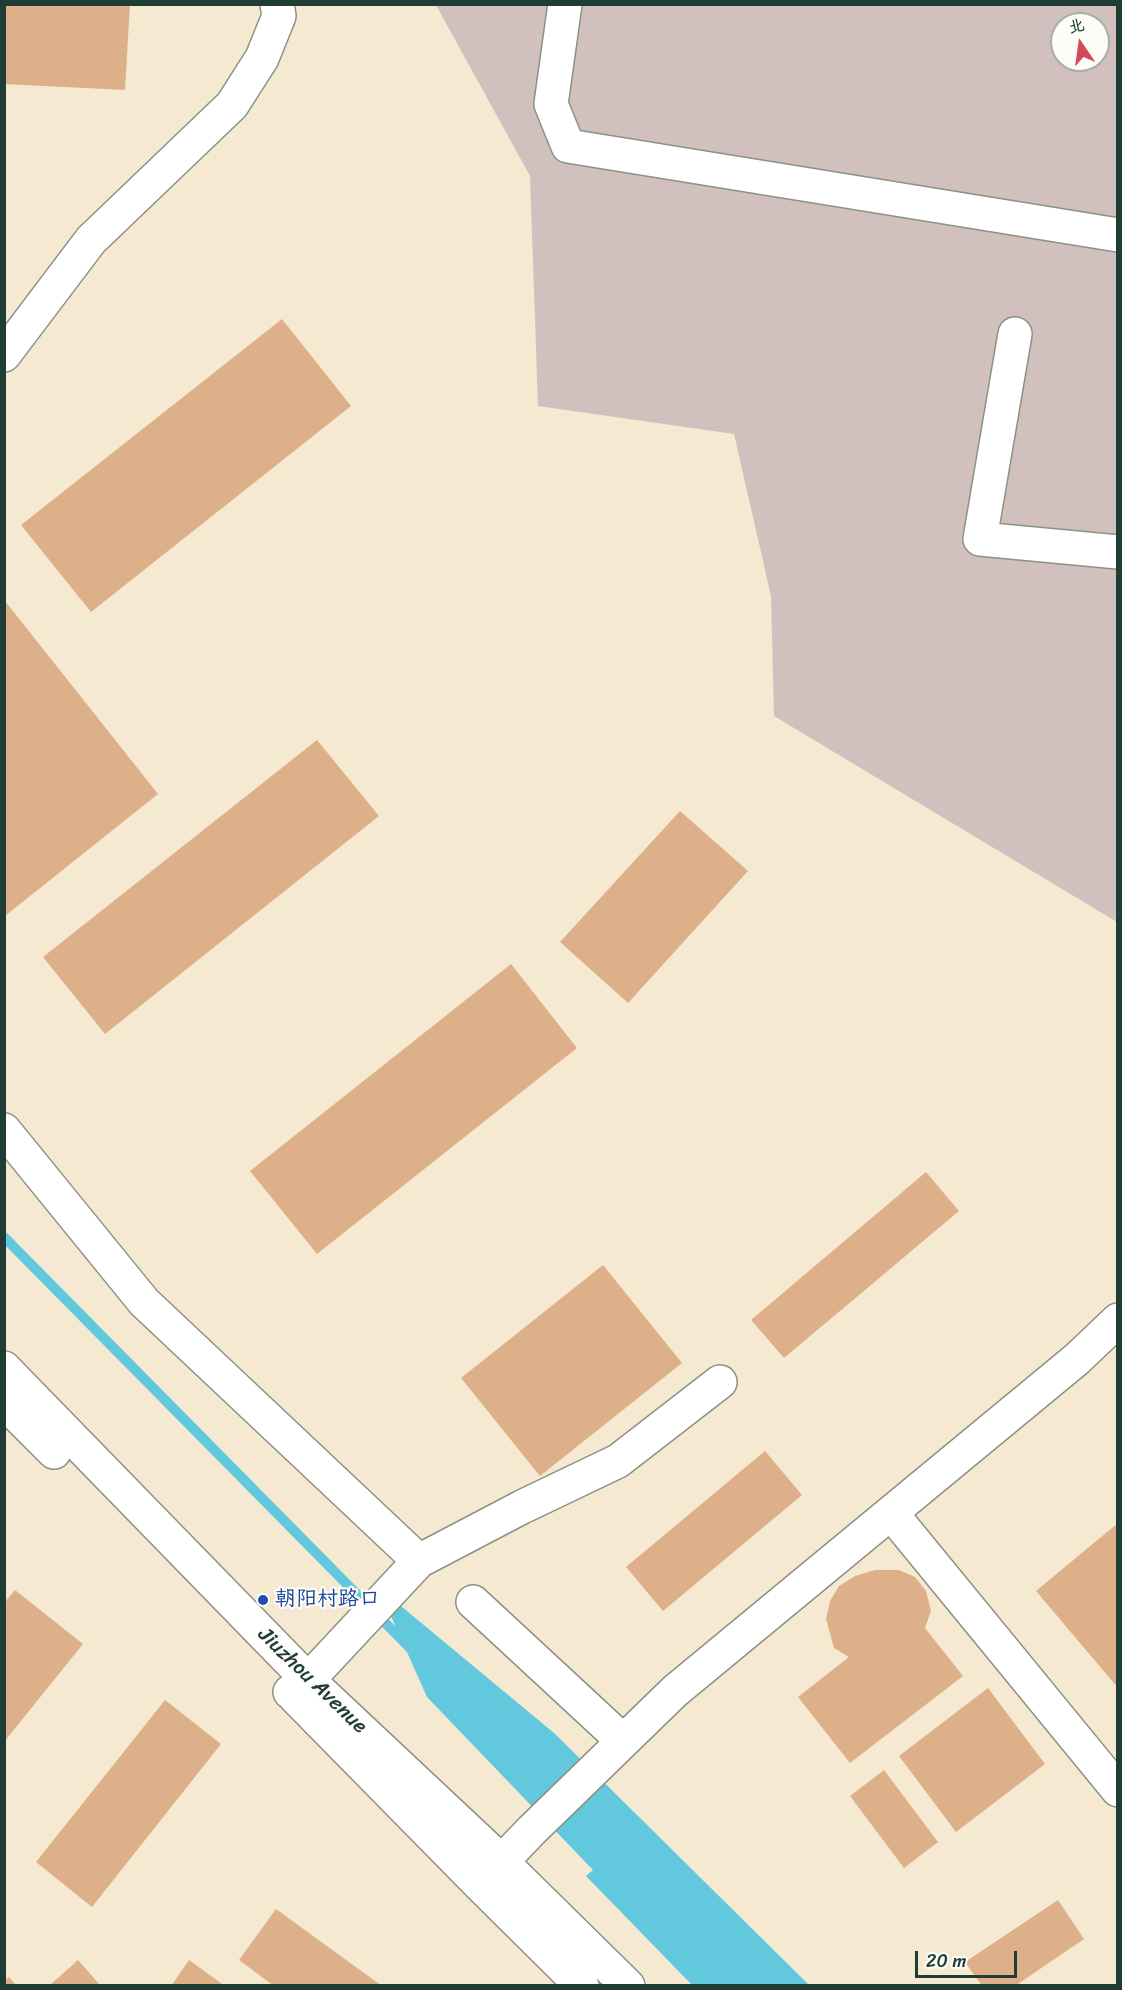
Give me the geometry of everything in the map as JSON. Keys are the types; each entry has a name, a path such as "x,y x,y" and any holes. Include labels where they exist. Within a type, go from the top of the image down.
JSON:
{"street":[{"path":"4,355 91,240 232,105 262,58 279,16 277,4"},
{"path":"565,4 551,104 568,146 1118,235"},
{"path":"1015,334 980,539 1118,552"},
{"path":"4,1130 144,1302 419,1561"},
{"path":"582,1986 490,1873 675,1691 1077,1359 1114,1331"},
{"name":"Jiuzhou Avenue","path":"4,1368 299,1686 490,1873 628,1986"},
{"path":"4,1402 299,1686 419,1561 522,1507 618,1461 720,1382"},
{"path":"891,1513 1118,1790"},
{"path":"473,1602 623,1741"}],"shaded area":[{"path":"436,5 1117,5 1117,922 774,716 771,596 734,434 538,406 530,176"}],"water":[{"path":"378,1587 554,1733 809,1985 692,1985 586,1876 593,1870 427,1697"}],"building":[{"path":"4,4 130,4 125,90 4,84"},
{"path":"282,319 351,406 91,612 21,525"},
{"path":"5,601 158,794 5,916"},
{"path":"317,740 379,816 105,1034 43,957"},
{"path":"680,811 748,871 628,1003 560,942"},
{"path":"511,964 577,1048 317,1254 250,1171"},
{"path":"926,1172 959,1211 784,1358 751,1320"},
{"path":"603,1265 682,1363 540,1476 461,1378"},
{"path":"765,1451 802,1495 663,1611 626,1567"},
{"path":"1118,1523 1118,1688 1036,1591"},
{"path":"875,1570 899,1570 915,1577 926,1591 931,1611 925,1628 963,1676 850,1763 798,1697 849,1657 834,1648 826,1619 830,1601 839,1586 855,1576"},
{"path":"15,1590 83,1644 4,1742 4,1603"},
{"path":"988,1688 1045,1764 956,1832 899,1756"},
{"path":"165,1700 221,1744 92,1907 36,1862"},
{"path":"884,1770 938,1842 904,1868 850,1796"},
{"path":"1058,1900 1084,1939 1015,1986 982,1986 965,1962"},
{"path":"276,1909 382,1986 274,1986 239,1960"},
{"path":"78,1960 101,1986 49,1986"},
{"path":"189,1960 225,1986 171,1986"},
{"path":"9,1977 17,1986 4,1986 4,1981"}],"waterway":[{"path":"4,1237 411,1649"}],"place":[{"name":"朝阳村路口","path":"263,1600"}]}
